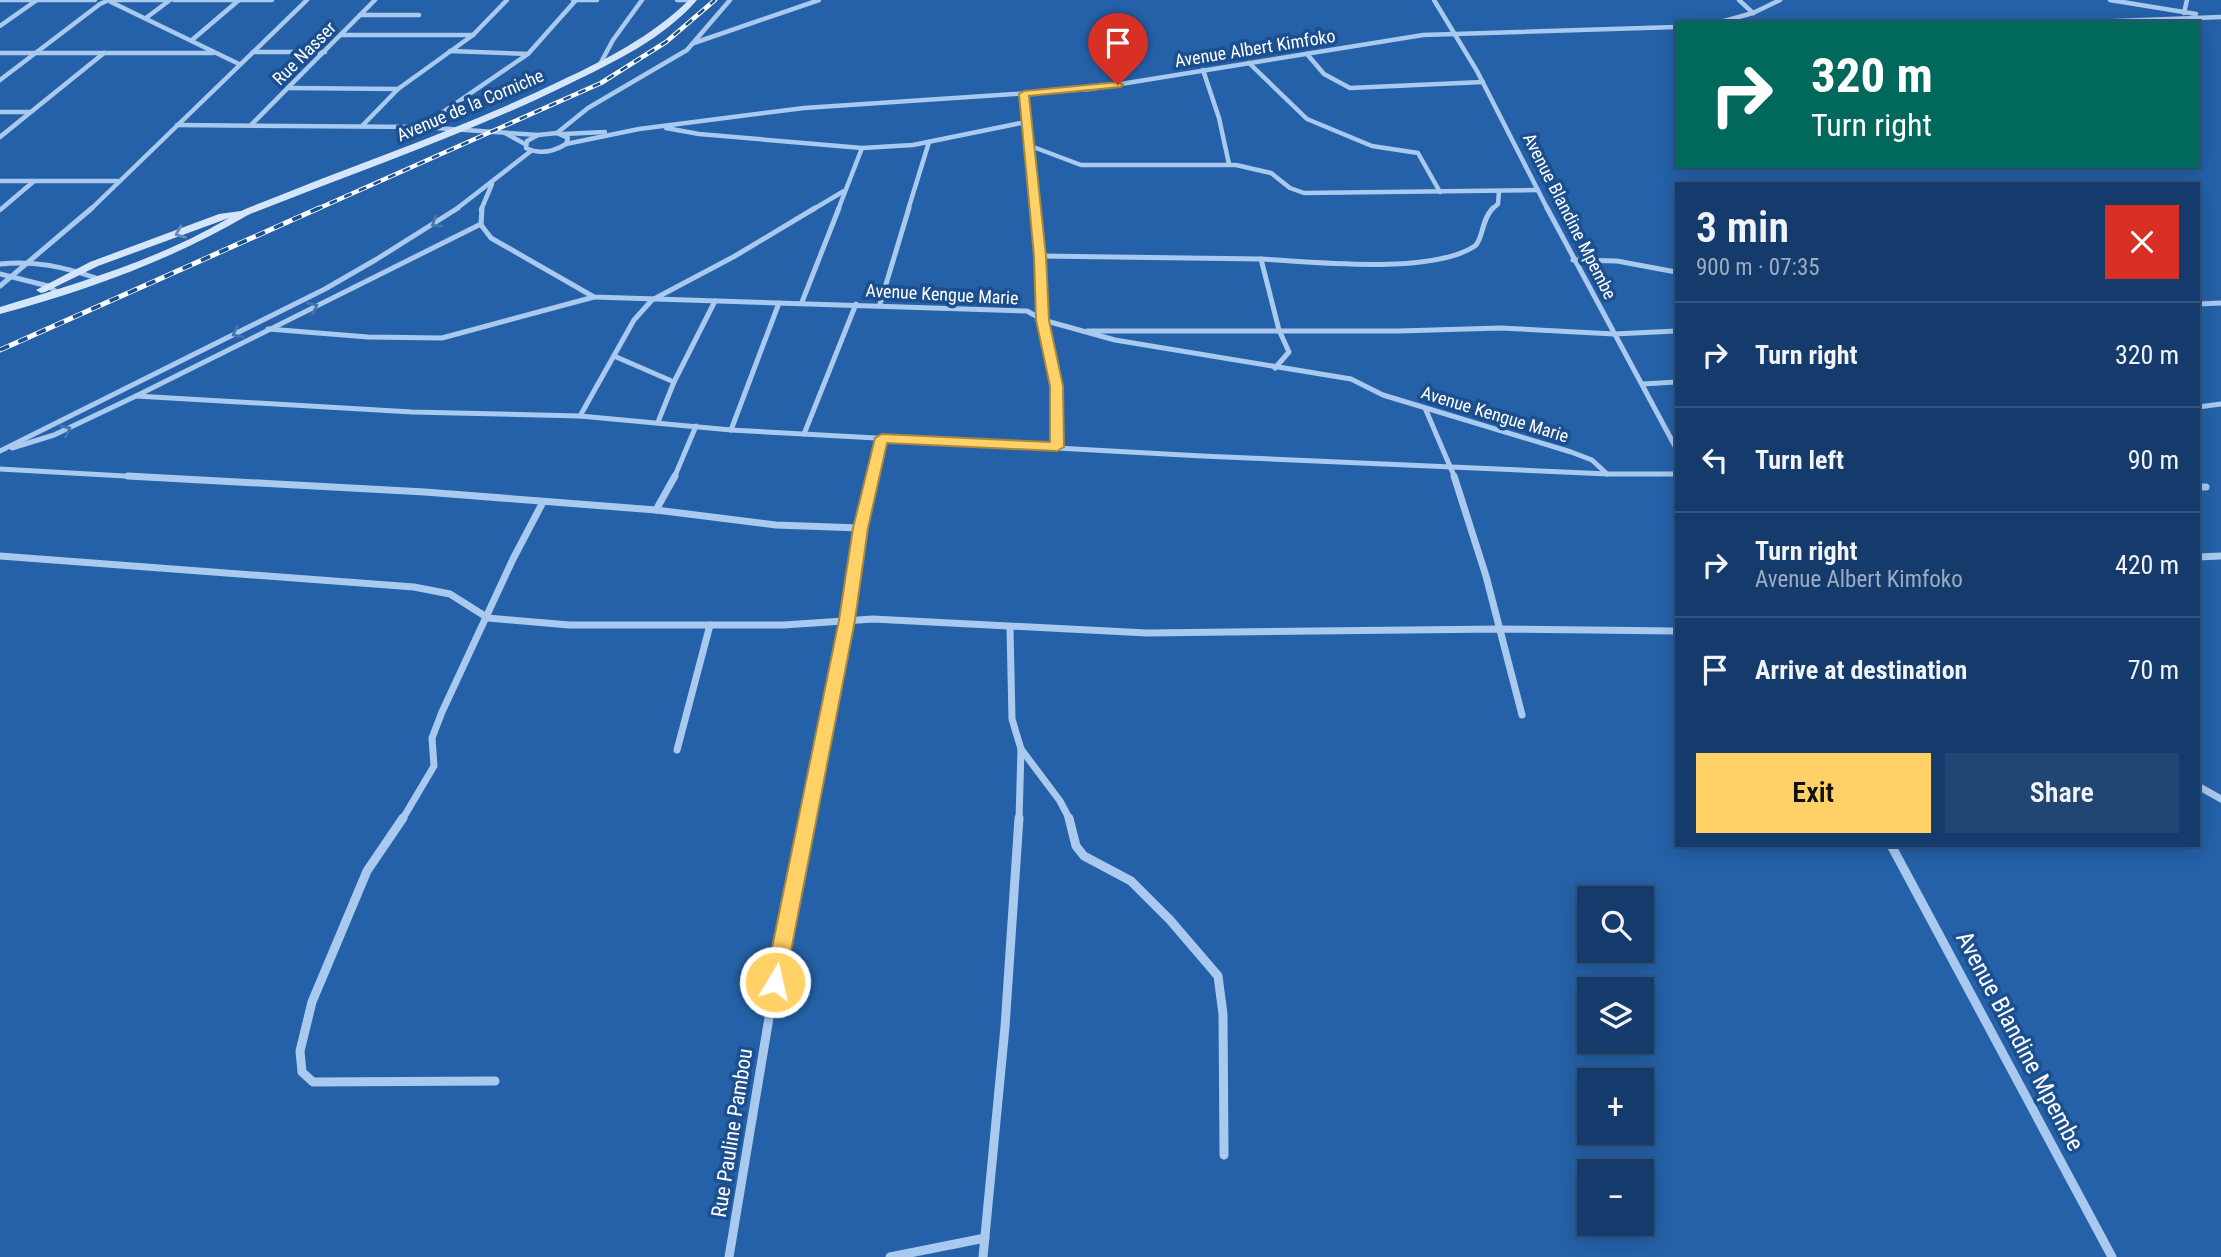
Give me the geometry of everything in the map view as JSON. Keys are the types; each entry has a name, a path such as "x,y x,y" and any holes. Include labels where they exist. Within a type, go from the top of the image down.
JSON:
{"street":[{"path":"0,0 95,0"},
{"path":"0,26 37,0"},
{"path":"108,0 239,64"},
{"path":"0,80 108,0 272,0"},
{"path":"146,18 171,0"},
{"path":"192,40 239,0"},
{"path":"0,286 118,181 307,0"},
{"name":"Rue Nasser","path":"251,125 375,0"},
{"path":"362,126 398,89 473,34 507,0"},
{"path":"421,127 528,54 575,0 597,0"},
{"path":"600,66 613,40 642,0"},
{"path":"677,0 693,0"},
{"name":"Avenue de la Corniche","path":"52,289 96,278 225,226 245,213 508,111 600,66 653,34 693,0"},
{"path":"566,144 568,138 560,134 576,116 678,57 693,44 730,0"},
{"path":"693,44 819,0"},
{"name":"Avenue Blandine Mpembe","path":"1434,0 1483,82 1573,260 1674,437"},
{"path":"1739,0 1753,13"},
{"path":"1724,21 1753,13 1780,0"},
{"path":"2110,0 2184,13 2221,16"},
{"path":"2184,13 2187,0"},
{"path":"360,15 419,15"},
{"path":"2110,21 2221,16"},
{"name":"Avenue Albert Kimfoko","path":"531,151 553,151 566,144 631,131 804,108 1090,89 1385,40 1453,33 1675,27"},
{"path":"341,35 473,34"},
{"path":"449,51 528,54"},
{"path":"0,137 105,52"},
{"path":"252,52 324,52"},
{"path":"0,53 214,53"},
{"path":"1307,54 1324,74 1350,88 1483,82"},
{"path":"1249,63 1307,119 1372,146 1414,150 1440,192"},
{"path":"1203,70 1219,118 1229,164"},
{"path":"289,88 398,89"},
{"path":"1024,94 1040,256 1043,320 1056,386 1057,447"},
{"path":"0,112 30,112"},
{"path":"662,127 698,134 862,148 929,142 1026,122"},
{"name":"Avenue Albert Kimfoko","path":"177,125 466,128 538,135 631,131"},
{"path":"1,451 303,300 428,229 492,184 531,151 525,144 502,132"},
{"path":"525,144 538,135"},
{"path":"880,304 929,142"},
{"path":"1028,145 1081,165 1229,164 1271,173 1290,188 1304,193 1538,190"},
{"path":"802,302 862,148"},
{"path":"0,181 118,181"},
{"path":"0,210 34,181"},
{"path":"1,451 54,435 481,224 482,206 492,184"},
{"path":"580,416 639,312 652,300 735,256 844,191"},
{"path":"1040,256 1381,262 1431,260 1477,245 1482,236 1485,218 1498,204 1499,191"},
{"name":"Avenue de la Corniche","path":"0,311 52,289 77,271 222,216 245,213"},
{"name":"Avenue Kengue Marie","path":"481,224 491,238 594,297 1000,307 1027,311 1043,320 1079,331 1196,356 1314,376 1350,379 1384,395 1571,452 1592,460 1608,474"},
{"path":"1261,260 1279,330 1289,352 1275,368"},
{"path":"1573,260 1617,261 1675,272"},
{"path":"0,264 30,262 61,266 96,278"},
{"path":"0,274 52,289"},
{"path":"268,329 380,337 442,338 594,297"},
{"path":"658,422 674,382 715,302"},
{"path":"731,430 779,303"},
{"path":"2200,304 2221,303"},
{"path":"804,434 856,304"},
{"path":"1079,331 1399,331 1501,328 1614,334 1675,331"},
{"path":"614,356 674,382"},
{"path":"1643,384 1675,382"},
{"path":"136,396 412,412 580,416 731,430 1057,447 1608,474 1675,474"},
{"path":"2200,407 2221,404"},
{"path":"1425,408 1450,466 1486,576 1522,715"},
{"path":"656,510 674,478 696,426"},
{"name":"Rue Pauline Pambou","path":"729,1257 784,928 847,620 860,528 882,438"},
{"path":"0,469 425,492 656,510 776,525 860,528"},
{"path":"495,1081 313,1082 302,1072 300,1051 312,1002 367,871 419,795 433,766 432,737 436,725 509,568 543,502"},
{"path":"0,555 414,587 450,594 488,618 569,625 783,625 847,620 932,620 1010,628 1243,634 1499,629 1675,631"},
{"path":"2200,557 2221,556"},
{"path":"677,750 710,625"},
{"path":"983,1257 1018,838 1021,749 1012,719 1010,628"},
{"path":"1021,749 1060,801 1071,822 1076,846 1084,856 1131,881 1170,920 1218,976 1223,1014 1224,1155"},
{"path":"2200,787 2221,799"},
{"name":"Avenue Blandine Mpembe","path":"1892,847 2112,1257"},
{"path":"890,1257 985,1238"}],"shaded area":[{"path":"0,0 2221,0 2221,1257 0,1257"}],"railway":[{"path":"315,210 601,83 666,42 715,0"},
{"path":"0,350 319,208"}],"route":[{"path":"775,982 847,620 860,528 882,438 1057,447 1056,386 1043,320 1036,206 1024,94 1118,85"}]}
